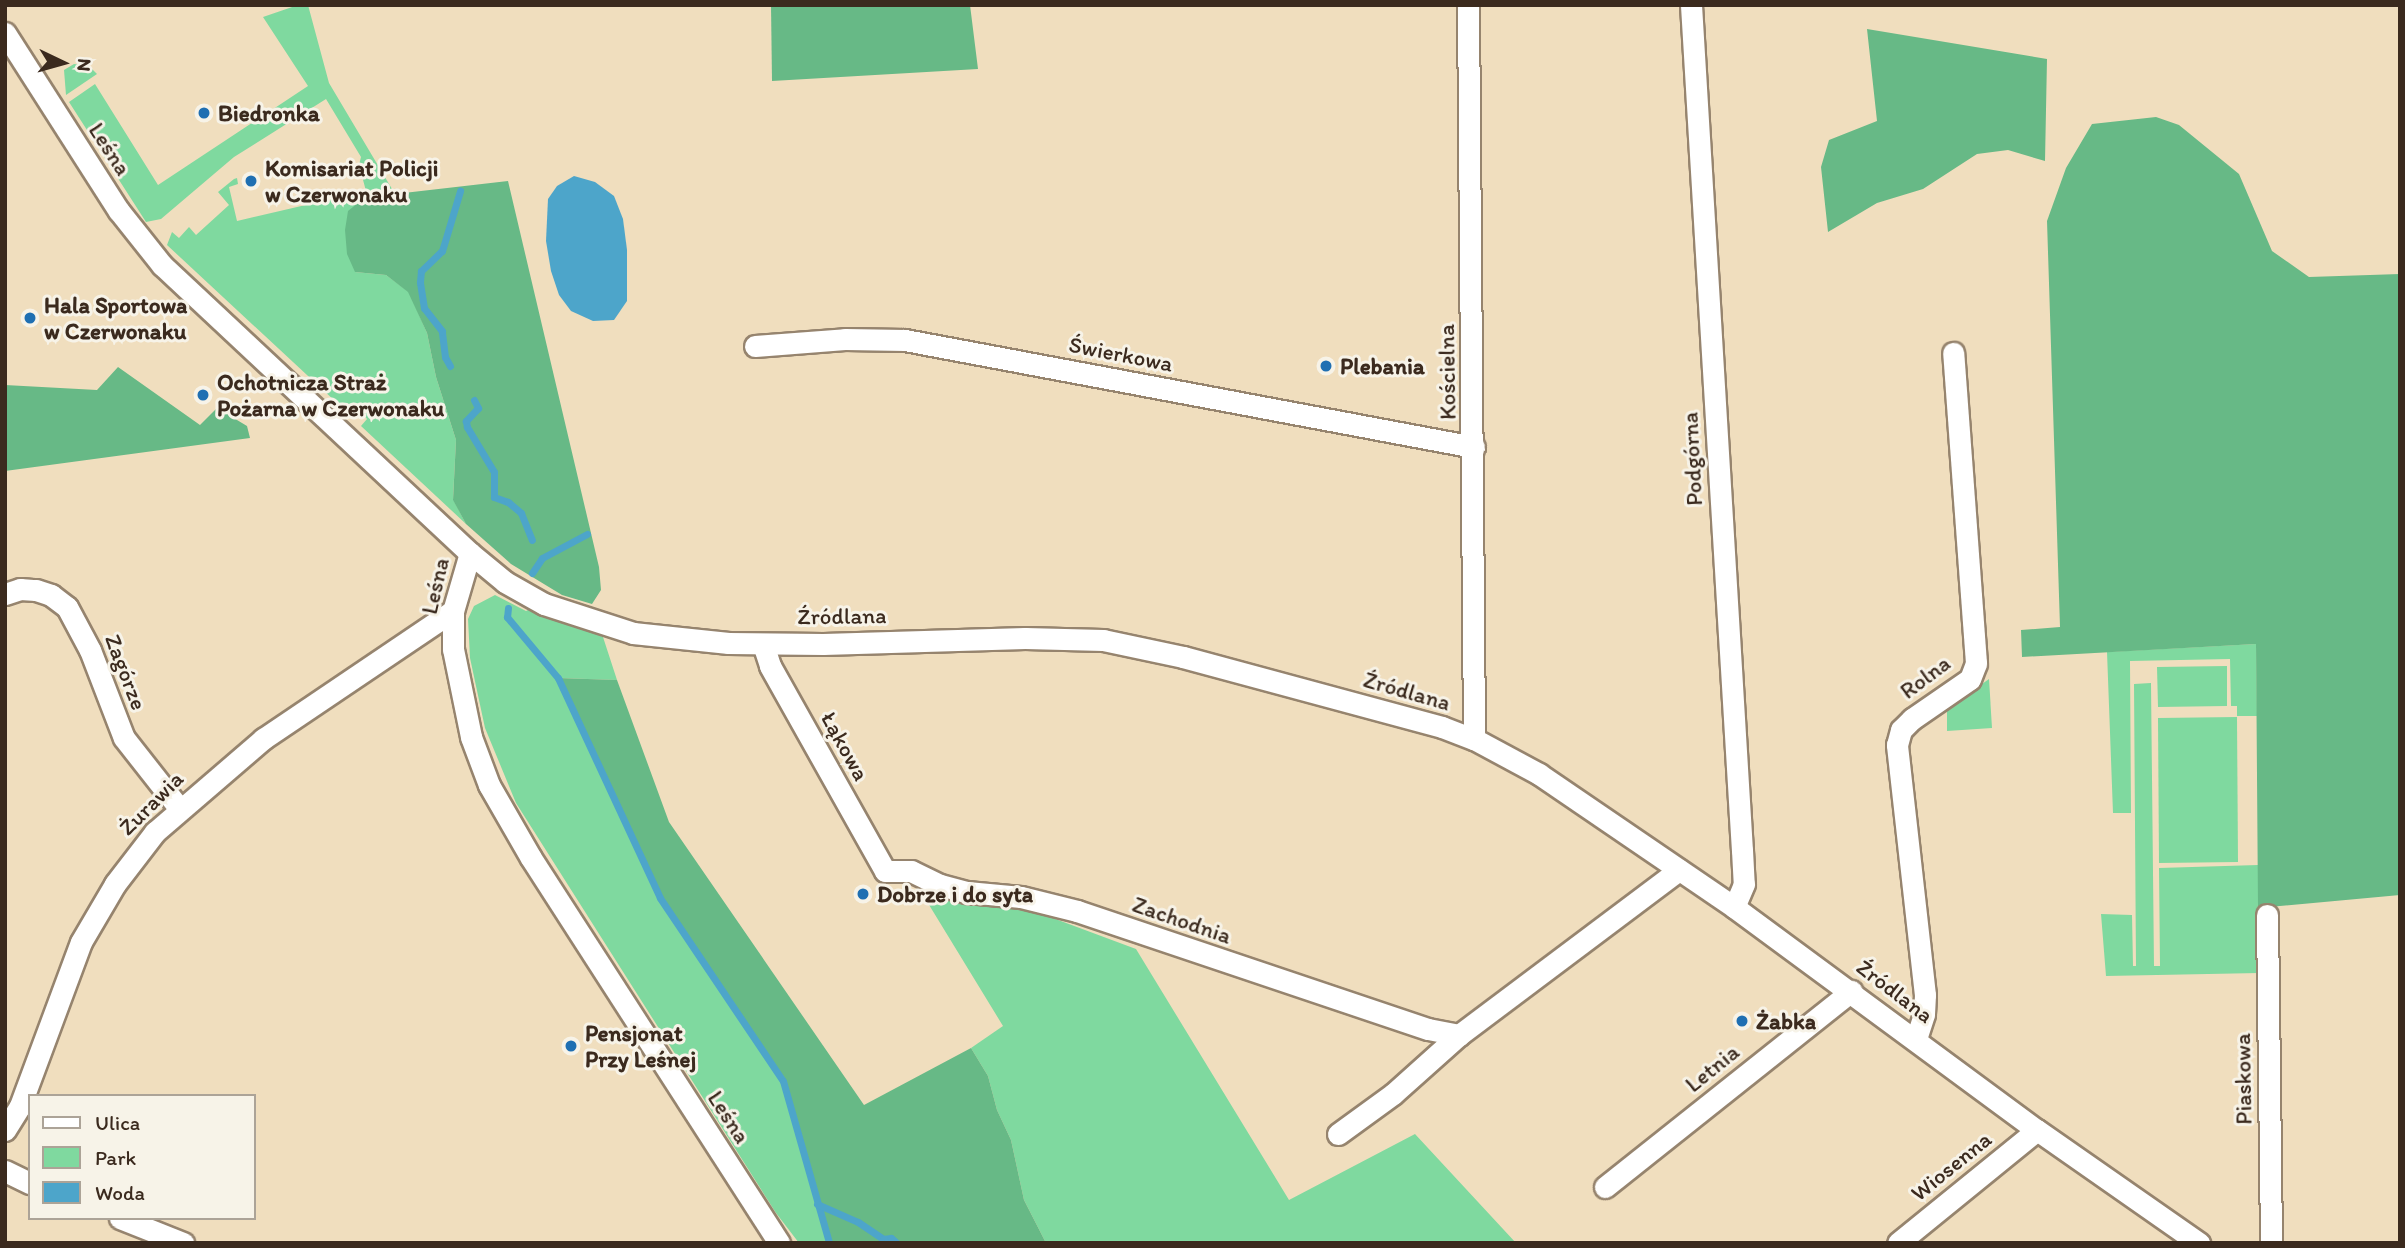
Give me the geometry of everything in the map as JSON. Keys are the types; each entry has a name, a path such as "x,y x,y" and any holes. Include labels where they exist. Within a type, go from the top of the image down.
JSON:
{"street":[{"name":"Kościelna","path":"1468,5 1475,739"},
{"name":"Podgórna","path":"1691,5 1744,884 1734,907"},
{"name":"Leśna","path":"5,33 119,212 149,251 470,553 453,611 453,649 461,701 489,785 539,869 779,1243"},
{"name":"Świerkowa","path":"755,346 845,339 905,340 1474,447"},
{"name":"Rolna","path":"1916,1039 1924,1014 1924,995 1897,745 1901,730 1912,719 1970,679 1976,663 1953,353"},
{"name":"Źródlana","path":"470,553 505,582 544,604 607,626 664,638 763,644 1025,638 1103,640 1183,657 1429,723 1475,739 1539,774 1734,907 1852,991 2037,1130 2199,1243"},
{"name":"Zagórze","path":"5,594 20,589 36,590 51,595 66,607 90,650 124,738 179,808"},
{"name":"Żurawia","path":"5,1130 20,1106 66,974 86,932 136,855 179,808 263,738 453,611"},
{"name":"Łąkowa","path":"763,644 770,666 885,871"},
{"path":"1338,1133 1393,1094 1459,1035 1679,870"},
{"name":"Zachodnia","path":"885,871 911,871 940,885 958,890 1021,897 1077,911 1428,1029 1459,1035"},
{"name":"Piaskowa","path":"2267,915 2271,1243"},
{"name":"Letnia","path":"1605,1187 1852,991"},
{"name":"Wiosenna","path":"1898,1243 2037,1130"},
{"path":"5,1171 28,1182"},
{"path":"125,1220 183,1243"}],"green space":[{"path":"298,5 308,5 329,83 395,194 358,203 355,272 386,275 409,292 427,333 436,377 456,440 453,499 466,524 361,426 367,419 358,409 350,415 167,245 172,232 179,238 189,227 196,235 229,205 218,192 237,178 238,184 229,187 237,221 366,191 359,165 361,157 326,99 234,157 161,219 146,222 69,102 95,84 158,185 308,86 263,17"},
{"path":"771,5 970,5 978,69 772,81"},
{"path":"1867,29 2047,59 2045,161 2008,150 1977,154 1923,189 1877,203 1828,232 1821,167 1829,140 1877,121"},
{"path":"74,64 89,66 97,74 66,95 64,70"},
{"path":"2156,117 2179,125 2239,174 2272,251 2309,277 2400,274 2400,895 2258,908 2256,644 2022,657 2021,630 2060,627 2047,221 2066,168 2092,124"},
{"path":"508,181 599,567 601,590 592,604 562,595 511,564 466,524 453,500 456,440 436,377 427,333 408,292 386,275 355,272 347,254 345,230 348,211 358,203 395,194"},
{"path":"118,367 200,425 217,408 247,426 250,438 5,471 5,385 97,390"},
{"path":"495,595 526,611 532,608 603,637 617,680 559,678 736,1007 783,1081 829,1243 799,1243 776,1213 516,803 485,728 470,658 468,619 474,606"},
{"path":"2256,644 2257,716 2237,716 2237,706 2231,706 2230,659 2130,661 2131,813 2113,813 2107,652"},
{"path":"2227,666 2227,706 2158,707 2157,667"},
{"path":"558,678 617,680 669,822 864,1105 971,1048 988,1076 997,1110 1011,1140 1024,1200 1046,1243 829,1243 783,1081 660,898"},
{"path":"1989,679 1992,728 1947,731 1947,709"},
{"path":"2151,683 2154,966 2160,966 2159,868 2258,865 2259,973 2106,976 2101,914 2132,915 2133,966 2136,966 2134,684"},
{"path":"2237,717 2238,862 2159,863 2158,718"},
{"path":"912,877 945,896 1042,914 1136,949 1289,1200 1415,1134 1516,1243 1046,1243 1024,1200 1011,1140 997,1110 988,1076 971,1048 1003,1026"}],"water":[{"path":"574,176 595,182 614,196 623,219 627,250 627,301 614,320 593,321 571,311 559,295 551,271 546,241 548,199 557,186"}],"waterway":[{"path":"450,366 445,357 442,331 424,308 420,282 421,271 442,251 460,191"},
{"path":"474,400 478,408 466,421 467,427 494,472 494,497 508,502 521,513 532,540"},
{"path":"532,573 542,558 587,534"},
{"path":"508,608 507,617 558,678 660,898 783,1081 829,1243"},
{"path":"817,1204 858,1222 883,1239 891,1238 897,1243"}],"place":[{"name":"Biedronka","path":"204,113"},
{"name":"Komisariat Policji w Czerwonaku","path":"251,181"},
{"name":"Hala Sportowa w Czerwonaku","path":"30,318"},
{"name":"Plebania","path":"1326,366"},
{"name":"Ochotnicza Straż Pożarna w Czerwonaku","path":"203,395"},
{"name":"Dobrze i do syta","path":"863,894"},
{"name":"Żabka","path":"1742,1021"},
{"name":"Pensjonat Przy Leśnej","path":"571,1046"}]}
